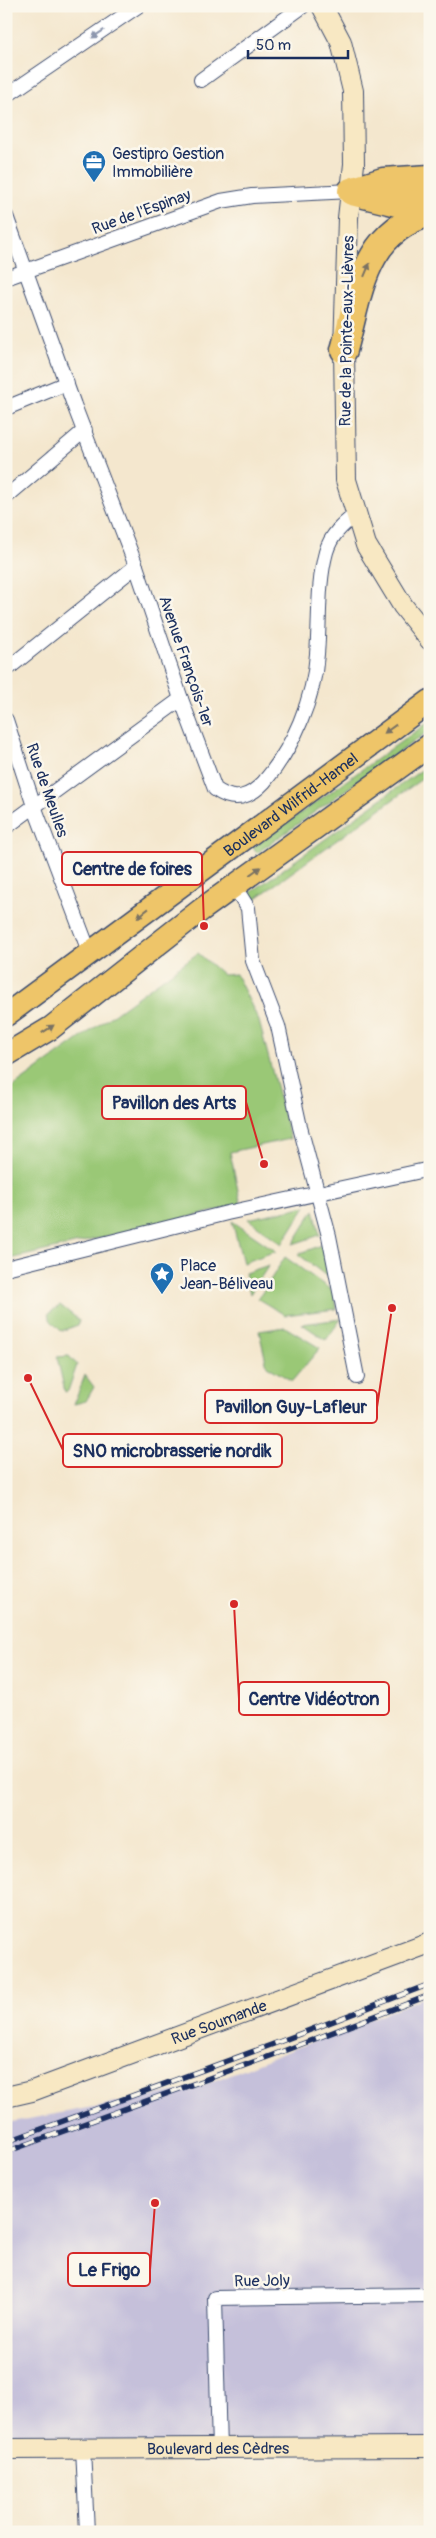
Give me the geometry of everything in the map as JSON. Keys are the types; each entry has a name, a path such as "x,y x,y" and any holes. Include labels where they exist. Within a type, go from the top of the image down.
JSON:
{"highway":[{"path":"351,191 384,181 430,178"},
{"path":"351,191 397,203 430,204"},
{"path":"344,350 364,276 377,248 396,227 410,219 430,213"}],"main road":[{"name":"Boulevard Wilfrid-Hamel","path":"6,1015 430,701"},
{"name":"Boulevard Wilfrid-Hamel","path":"6,1054 51,1028 234,886 430,745"}],"street":[{"path":"6,96 138,6"},
{"path":"201,80 303,6"},
{"name":"Rue de la Pointe-aux-Lièvres","path":"322,6 341,42 353,91 354,164 348,218 344,350 346,480 366,545 403,606 430,640"},
{"name":"Rue de l'Espinay","path":"6,278 221,201 252,196 351,191"},
{"name":"Avenue François-1er","path":"6,216 136,566 181,699 215,789 233,797 243,798 255,791 272,772 302,719 317,654 318,621 326,550 338,529 356,514"},
{"path":"6,408 67,383"},
{"path":"6,497 85,430"},
{"path":"6,670 136,566"},
{"path":"6,827 181,699"},
{"name":"Rue de Meulles","path":"6,720 34,806 90,954"},
{"path":"234,886 248,908 253,961 278,1026 300,1127 318,1194 357,1377"},
{"path":"6,1268 227,1213 430,1169"},
{"name":"Rue Soumande","path":"6,2097 46,2086 430,1943"},
{"name":"Rue Joly","path":"219,2450 216,2298 430,2296"},
{"name":"Boulevard des Cèdres","path":"6,2449 219,2450 430,2447"},
{"path":"83,2448 87,2532"}],"shaded area":[{"path":"430,1995 430,2445 6,2449 6,2123 193,2089"}],"green space":[{"path":"430,721 430,730 257,853 253,847"},
{"path":"430,764 430,773 255,899 250,893"},
{"path":"198,953 223,975 236,974 259,1021 290,1139 230,1152 241,1205 6,1260 6,1092"},
{"path":"306,1206 282,1244 248,1219"},
{"path":"314,1210 320,1235 293,1244"},
{"path":"232,1221 276,1251 243,1263"},
{"path":"322,1245 330,1279 298,1254"},
{"path":"285,1257 334,1292 337,1309 285,1315 258,1299"},
{"path":"269,1265 250,1294 245,1273"},
{"path":"60,1305 79,1320 78,1325 61,1331 51,1321 48,1314"},
{"path":"341,1319 326,1340 302,1324"},
{"path":"285,1327 320,1348 292,1381 267,1366 259,1331"},
{"path":"69,1356 77,1365 68,1391 65,1392 57,1357"},
{"path":"85,1375 94,1387 86,1401 74,1404"}],"railway":[{"path":"6,2142 271,2045 430,1984"},
{"path":"6,2152 273,2055 430,1995"}],"place":[{"name":"Gestipro Gestion Immobilière","path":"94,183"},
{"name":"Centre de foires","path":"204,926"},
{"name":"Pavillon des Arts","path":"264,1164"},
{"name":"Place Jean-Béliveau","path":"162,1295"},
{"name":"Pavillon Guy-Lafleur","path":"392,1308"},
{"name":"SNO microbrasserie nordik","path":"28,1378"},
{"name":"Centre Vidéotron","path":"234,1604"},
{"name":"Le Frigo","path":"155,2203"}]}
